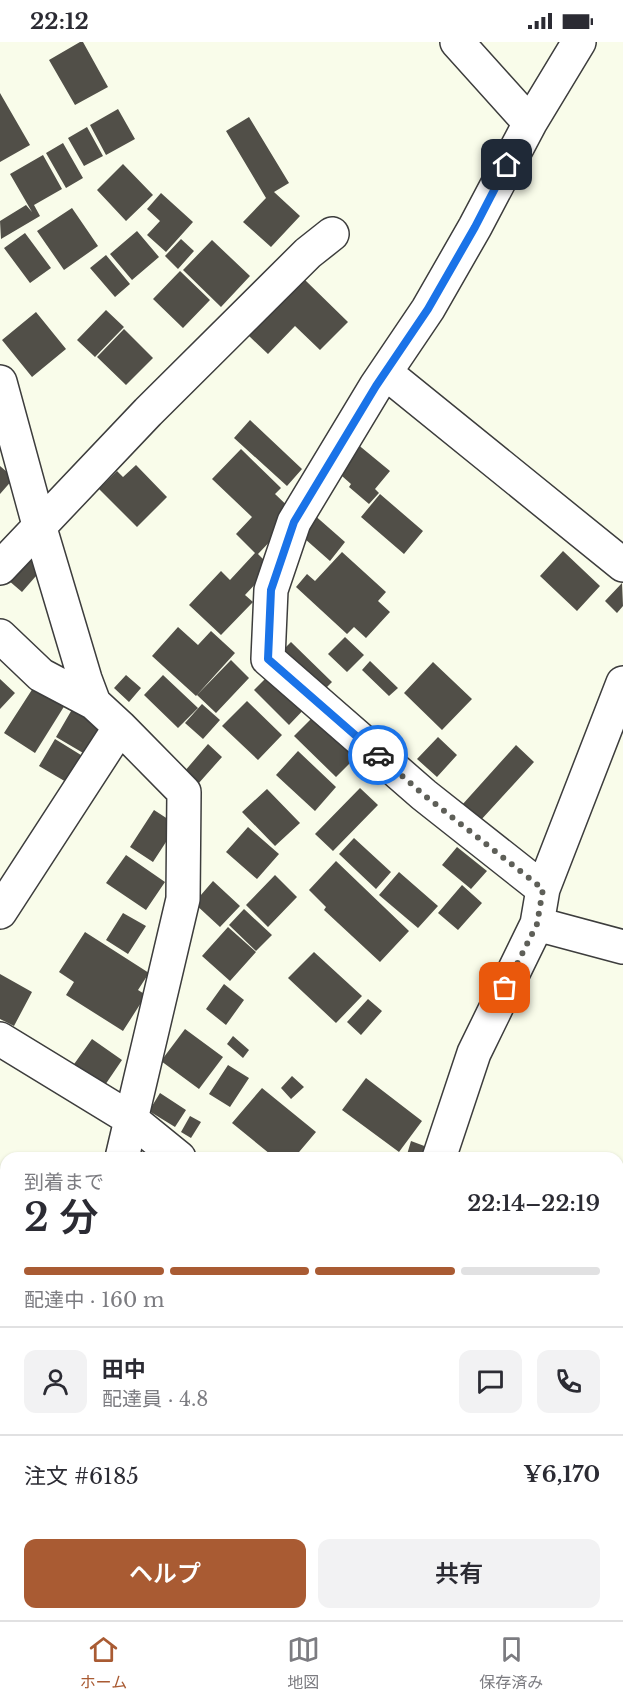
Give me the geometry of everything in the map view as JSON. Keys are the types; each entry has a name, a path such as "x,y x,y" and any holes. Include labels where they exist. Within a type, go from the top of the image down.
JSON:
{"street":[{"path":"457,42 530,123"},
{"path":"543,889 424,795 268,659 271,590 294,522 376,386 428,309 530,123 579,42"},
{"path":"0,568 148,412 308,253 332,234"},
{"path":"386,373 623,565"},
{"path":"0,382 39,525 94,703"},
{"path":"0,636 41,675 94,703 184,792 183,899 123,1152"},
{"path":"442,1152 474,1053 537,924 543,889 623,682"},
{"path":"0,912 120,727"},
{"path":"537,924 623,947"},
{"path":"0,1039 131,1119 172,1152"}],"building":[{"path":"83,42 108,87 75,105 49,60"},
{"path":"0,93 30,145 0,162"},
{"path":"118,109 135,139 106,155 90,125"},
{"path":"249,117 289,183 274,192 300,216 271,247 243,222 266,198 226,131"},
{"path":"87,127 103,156 84,166 68,138"},
{"path":"63,143 83,178 66,188 46,153"},
{"path":"43,155 62,189 34,205 40,216 1,239 0,221 26,205 32,212 10,174"},
{"path":"123,164 153,195 126,221 97,190"},
{"path":"161,193 193,222 166,252 147,235 160,221 147,209"},
{"path":"72,208 98,246 64,270 37,231"},
{"path":"137,231 159,257 132,280 110,254"},
{"path":"25,233 51,268 30,283 4,248"},
{"path":"181,239 194,251 178,269 165,256"},
{"path":"212,240 250,276 221,307 183,270"},
{"path":"106,255 130,284 115,297 90,268"},
{"path":"180,271 210,300 183,328 153,299"},
{"path":"305,280 348,322 320,350 295,326 268,354 249,336"},
{"path":"106,310 124,327 95,357 77,340"},
{"path":"36,312 66,349 32,377 2,340"},
{"path":"124,329 153,358 126,385 97,357"},
{"path":"250,420 302,469 287,486 234,438"},
{"path":"356,443 390,471 375,489 379,493 369,504 349,487 351,484 334,469"},
{"path":"241,449 281,488 275,494 296,514 258,554 271,567 245,595 253,602 221,635 189,605 221,571 230,580 255,553 236,534 252,517 212,479"},
{"path":"136,465 167,497 137,527 99,489 117,471 123,477"},
{"path":"0,466 14,478 0,494"},
{"path":"380,494 423,531 404,554 361,517"},
{"path":"312,513 345,542 330,561 296,531"},
{"path":"563,551 600,586 577,611 540,576"},
{"path":"342,552 386,592 378,601 390,612 366,638 354,627 347,634 296,587 307,574 315,581"},
{"path":"28,556 43,568 22,592 8,580"},
{"path":"622,583 623,606 617,613 605,601"},
{"path":"178,627 198,645 211,631 235,653 196,696 152,656"},
{"path":"345,637 364,655 347,672 328,654"},
{"path":"291,642 332,682 316,698 275,658"},
{"path":"231,660 249,678 216,713 197,695"},
{"path":"370,661 398,688 389,696 362,670"},
{"path":"433,662 472,699 442,730 404,693"},
{"path":"274,670 309,704 289,725 254,690"},
{"path":"126,675 141,688 129,702 114,688"},
{"path":"163,675 198,708 178,728 144,695"},
{"path":"0,679 15,693 0,709"},
{"path":"35,685 65,705 35,753 4,733"},
{"path":"247,701 282,735 258,760 222,726"},
{"path":"202,704 220,720 203,739 185,723"},
{"path":"74,706 108,727 90,757 56,737"},
{"path":"318,712 359,754 336,777 294,736"},
{"path":"438,737 457,755 437,777 417,759"},
{"path":"55,739 89,760 73,786 39,766"},
{"path":"208,744 222,757 198,784 184,772"},
{"path":"516,745 534,762 480,821 462,805"},
{"path":"298,751 336,787 315,811 276,775"},
{"path":"360,788 378,805 333,851 315,834"},
{"path":"267,789 300,823 275,846 242,812"},
{"path":"154,810 177,825 153,862 130,847"},
{"path":"248,827 279,854 257,879 226,852"},
{"path":"354,838 391,872 376,889 339,854"},
{"path":"457,847 487,871 471,889 442,865"},
{"path":"126,855 165,882 146,910 106,883"},
{"path":"336,861 409,931 380,962 324,910 326,907 309,890"},
{"path":"399,872 438,906 418,928 379,895"},
{"path":"275,875 297,897 268,927 246,905"},
{"path":"213,881 240,906 220,927 194,903"},
{"path":"462,885 482,903 458,930 438,913"},
{"path":"244,909 272,935 256,951 229,925"},
{"path":"123,913 146,926 128,954 106,940"},
{"path":"228,927 256,952 230,981 202,956"},
{"path":"85,932 149,973 138,990 146,995 123,1031 66,995 74,982 59,972"},
{"path":"314,952 362,996 336,1023 288,978"},
{"path":"0,974 32,992 14,1026 0,1019"},
{"path":"224,984 244,1000 226,1025 206,1009"},
{"path":"368,999 382,1011 361,1035 347,1022"},
{"path":"185,1029 223,1057 199,1089 161,1061"},
{"path":"233,1036 249,1050 243,1058 227,1044"},
{"path":"92,1039 122,1060 103,1088 72,1067"},
{"path":"228,1065 249,1078 230,1107 209,1094"},
{"path":"292,1076 304,1087 291,1099 281,1088"},
{"path":"366,1078 422,1121 399,1152 342,1110"},
{"path":"262,1088 316,1132 299,1152 268,1152 232,1123"},
{"path":"160,1093 186,1110 175,1127 149,1111"},
{"path":"190,1116 201,1122 191,1138 181,1132"},
{"path":"411,1141 427,1147 426,1152 408,1152"}],"way so far":[{"path":"378,755 424,795 543,889 537,924 505,988"}],"route":[{"path":"378,755 268,659 271,590 294,522 376,386 428,309 507,165"}]}
